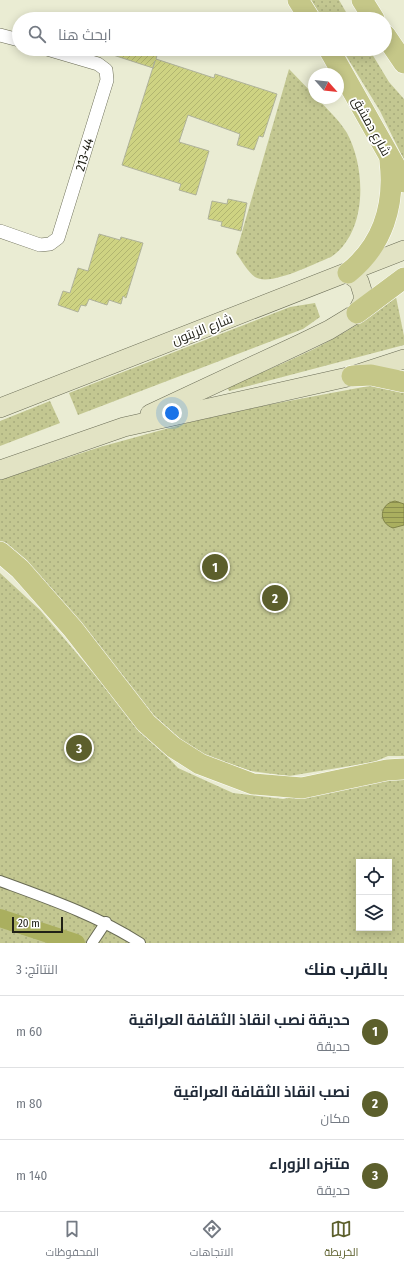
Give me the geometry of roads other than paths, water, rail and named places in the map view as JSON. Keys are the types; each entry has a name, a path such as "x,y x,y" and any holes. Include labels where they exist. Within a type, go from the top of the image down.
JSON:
{"main road":[{"path":"298,0 306,12"},
{"path":"362,0 370,12"},
{"path":"392,45 404,63"},
{"name":"شارع دمشق","path":"333,56 404,182"},
{"path":"358,313 363,301 363,294 358,281 348,273 367,256 379,238 386,219 391,191 389,157"},
{"name":"شارع الزيتون","path":"0,408 404,250"},
{"path":"124,427 203,388 317,336 358,313 404,278"},
{"path":"0,470 124,427 352,376 404,359"},
{"path":"352,376 371,375 404,382"},
{"path":"0,552 20,569 73,629 146,723 173,747 200,764 253,784 302,788 387,770 404,769"}],"street":[{"path":"0,35 12,38"},
{"name":"213-44","path":"0,231 40,245 50,244 58,238 107,80 106,70 98,64 71,56"},
{"path":"0,881 53,899 106,922 140,943"},
{"path":"92,943 106,922"}],"waterway":[{"path":"0,918 76,943"}],"place":[{"name":"حديقة نصب انقاذ الثقافة العراقية","path":"215,567"},
{"name":"نصب انقاذ الثقافة العراقية","path":"275,598"},
{"name":"متنزه الزوراء","path":"79,748"}]}
